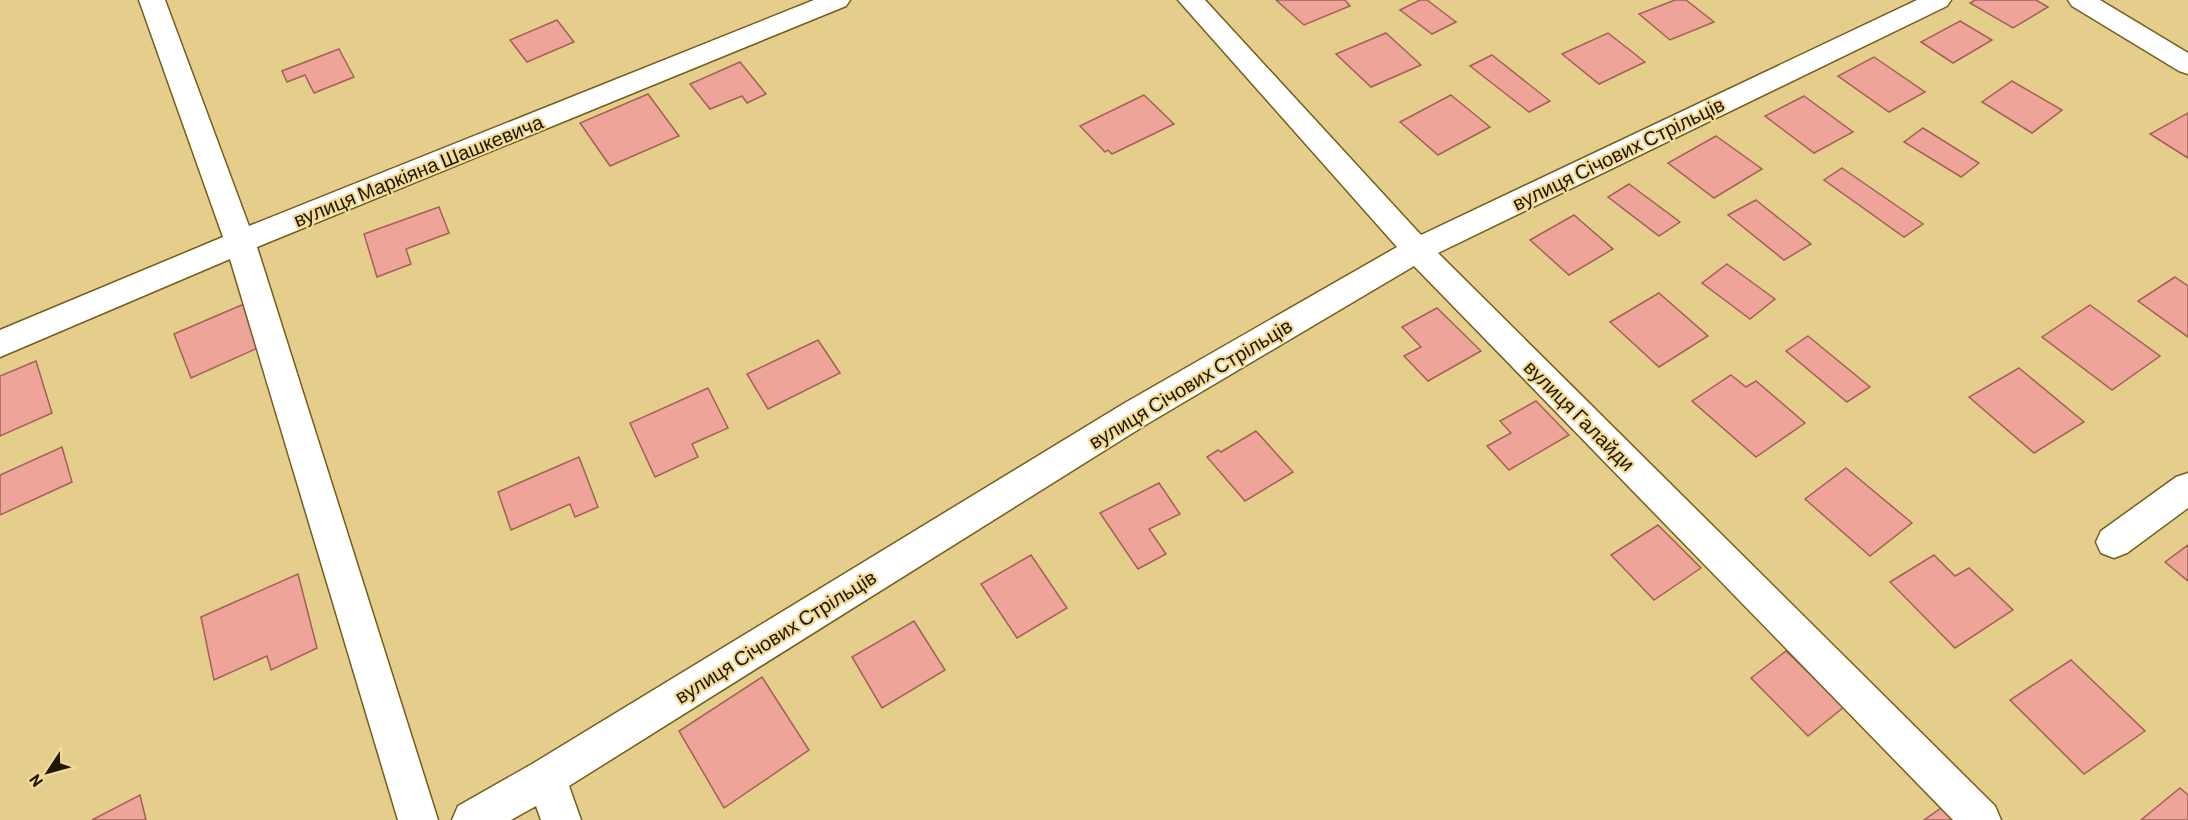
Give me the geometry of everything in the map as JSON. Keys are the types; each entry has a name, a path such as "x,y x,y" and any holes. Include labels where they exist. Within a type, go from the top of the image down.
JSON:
{"street":[{"path":"152,0 240,242 418,820"},
{"name":"вулиця Маркіяна Шашкевича","path":"0,344 240,242 837,0"},
{"name":"вулиця Галайди","path":"1191,0 1417,250 1981,820"},
{"name":"вулиця Січових Стрільців","path":"472,820 546,778 1135,414 1417,250 1938,0"},
{"path":"2081,0 2188,65"},
{"path":"2114,542 2188,488"},
{"path":"546,778 561,820"}],"building":[{"path":"1276,0 1345,0 1350,6 1304,25"},
{"path":"1420,0 1427,0 1456,22 1432,34 1400,10"},
{"path":"1675,0 1686,0 1714,22 1670,40 1639,14"},
{"path":"1975,0 2036,0 2048,7 2013,28 1970,3"},
{"path":"557,20 574,42 527,62 510,40"},
{"path":"1960,21 1992,40 1953,63 1921,42"},
{"path":"1386,33 1421,65 1371,87 1336,54"},
{"path":"1608,33 1645,62 1599,84 1562,54"},
{"path":"339,49 354,77 314,93 305,75 287,82 282,71"},
{"path":"1492,55 1550,101 1529,112 1470,66"},
{"path":"1874,57 1925,92 1889,112 1838,76"},
{"path":"740,62 766,94 747,103 742,96 710,109 690,84"},
{"path":"2012,81 2062,110 2032,133 1982,102"},
{"path":"648,94 679,136 610,166 580,123"},
{"path":"1144,95 1174,124 1112,154 1108,150 1105,152 1080,126"},
{"path":"1451,95 1490,127 1438,155 1400,122"},
{"path":"1804,96 1853,132 1814,153 1765,116"},
{"path":"2188,113 2188,158 2150,134"},
{"path":"1923,128 1979,163 1961,177 1904,142"},
{"path":"1716,136 1762,169 1714,198 1668,163"},
{"path":"1842,168 1923,224 1904,237 1824,180"},
{"path":"1629,184 1680,222 1659,236 1608,197"},
{"path":"1756,200 1811,244 1784,260 1728,215"},
{"path":"439,207 449,233 406,249 411,264 377,277 364,234"},
{"path":"1574,215 1613,249 1569,275 1530,240"},
{"path":"1727,264 1775,299 1750,319 1702,283"},
{"path":"2175,277 2188,286 2188,337 2138,301"},
{"path":"1659,293 1708,336 1659,367 1610,322"},
{"path":"244,304 262,346 191,378 174,334"},
{"path":"2090,305 2160,356 2112,390 2042,337"},
{"path":"1437,308 1481,351 1428,381 1404,356 1421,347 1402,327"},
{"path":"1808,336 1870,387 1847,402 1786,351"},
{"path":"818,340 840,373 768,409 747,374"},
{"path":"36,361 52,413 0,436 0,376"},
{"path":"2019,368 2084,422 2034,453 1969,397"},
{"path":"1731,375 1746,387 1756,381 1805,423 1756,457 1692,401"},
{"path":"708,388 728,428 692,444 698,457 655,477 630,423"},
{"path":"1536,401 1569,435 1509,470 1487,446 1511,433 1500,421"},
{"path":"1256,431 1293,472 1245,501 1207,457 1218,450 1221,452"},
{"path":"62,447 72,482 0,515 0,475"},
{"path":"579,457 598,507 575,517 570,504 511,530 498,492"},
{"path":"1846,468 1912,523 1870,556 1805,499"},
{"path":"1159,483 1180,514 1149,529 1166,554 1138,569 1100,513"},
{"path":"1658,525 1701,568 1654,600 1611,555"},
{"path":"2188,545 2188,581 2165,562"},
{"path":"1031,555 1067,608 1017,638 981,584"},
{"path":"1934,555 1955,576 1969,568 2013,610 1955,648 1890,582"},
{"path":"298,574 317,648 271,670 267,656 214,680 201,617"},
{"path":"914,621 945,670 882,708 852,657"},
{"path":"1786,651 1844,707 1808,736 1751,678"},
{"path":"2071,660 2145,731 2084,774 2010,700"},
{"path":"762,677 809,750 724,808 679,731"},
{"path":"2180,788 2188,795 2188,820 2141,820"},
{"path":"140,795 146,820 92,820"},
{"path":"1944,806 1957,820 1924,820"}]}
